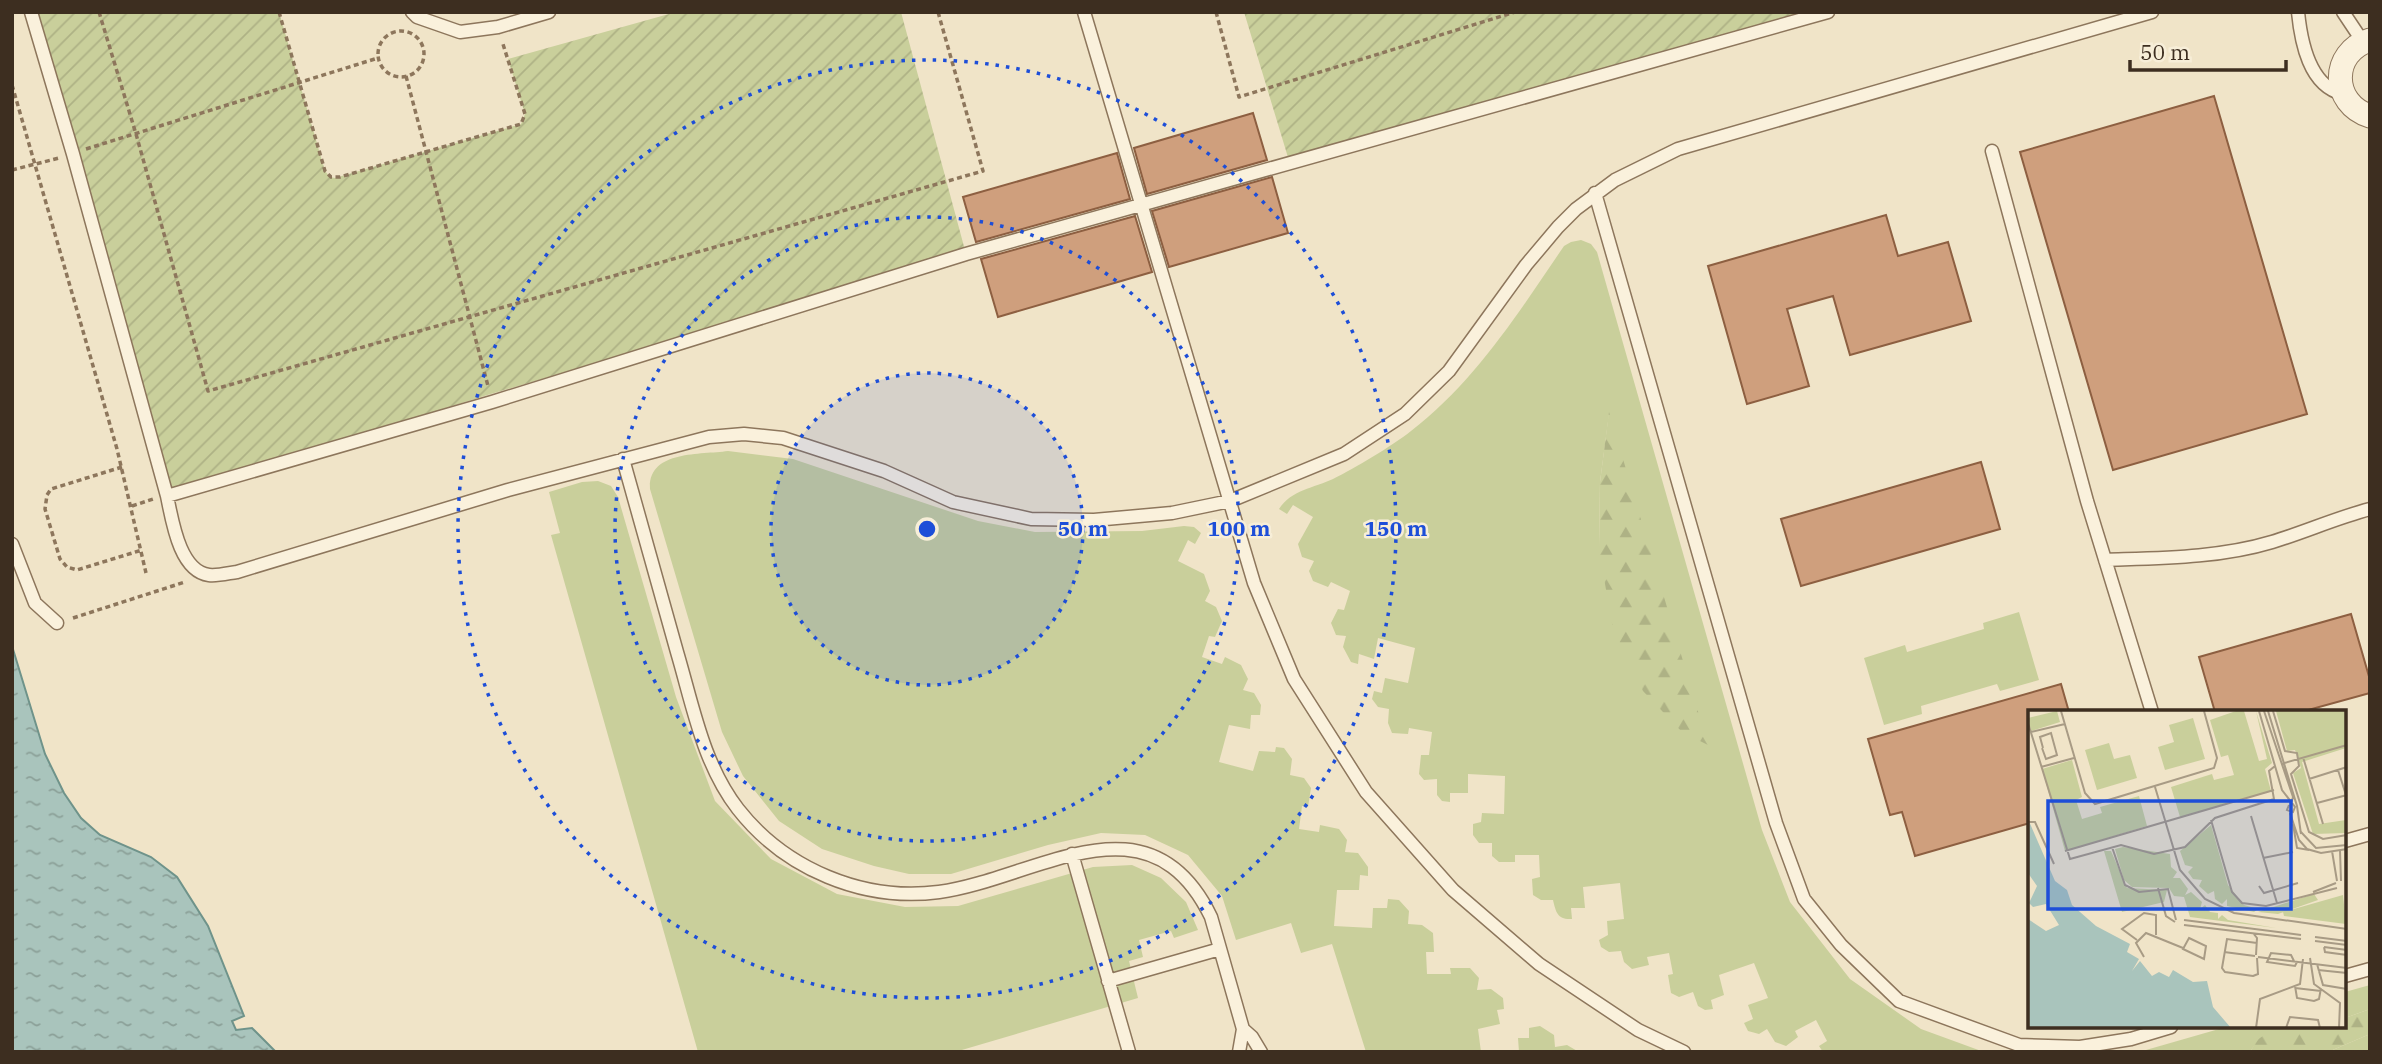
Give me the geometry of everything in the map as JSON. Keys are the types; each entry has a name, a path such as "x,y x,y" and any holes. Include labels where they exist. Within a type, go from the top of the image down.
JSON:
{"street":[{"path":"2366,41 2353,48 2345,58 2339,82 2343,94 2357,111 2369,118"}],"lane":[{"path":"31,12 73,154 167,496 176,539 188,561 207,575 237,572 508,490 623,459 709,437 744,434 783,439 884,471 953,502 1031,519 1094,520 1133,517 1172,513 1230,501 1344,454 1405,414 1428,394 1462,355 1541,245 1595,193 1635,169 1678,149 2152,12"},
{"path":"412,12 417,17 460,32 498,27 549,12"},
{"path":"1084,12 1254,583 1294,679 1366,792 1453,890 1539,964 1638,1030 1684,1052"},
{"path":"167,496 492,402 966,254 1828,12"},
{"path":"2298,12 2301,34 2315,74 2327,88 2343,94"},
{"path":"2343,12 2366,41"},
{"path":"1992,150 2087,501 2151,710"},
{"path":"1595,193 1776,823 1804,899 1841,945 1899,1001 2019,1045 2078,1049 2131,1039 2164,1029"},
{"path":"623,459 712,766 738,809 773,844 815,872 839,881 863,888 913,894 963,887 1088,850 1122,849 1139,852 1183,876 1204,902 1211,917 1243,1029 1240,1052"},
{"path":"2105,560 2210,554 2240,549 2271,542 2345,515 2370,509"},
{"path":"12,544 35,603 57,623"},
{"path":"2347,840 2370,834"},
{"path":"1072,854 1129,1052"},
{"path":"1108,981 1220,949"},
{"path":"2347,975 2370,969"},
{"path":"1243,1029 1252,1037 1261,1052"}],"path":[{"path":"99,12 208,391 983,171 938,12"},
{"path":"279,12 326,171 331,177 340,177 518,126 525,114 498,27"},
{"path":"1216,12 1239,96 1515,12"},
{"path":"406,32 413,35 422,46 424,54 419,68 406,76 392,75 385,71 378,58 380,44 391,33 406,32"},
{"path":"12,170 73,154 378,58"},
{"path":"406,76 492,402"},
{"path":"12,85 122,467 146,573"},
{"path":"122,467 51,489 44,502 45,509 60,559 67,567 77,570 142,550"},
{"path":"57,623 207,575"}],"green space":[{"path":"31,12 279,12 325,171 335,178 521,124 525,114 508,59 676,12 901,12 966,254 484,396 167,496"},
{"path":"1244,12 1828,12 1290,164"},
{"path":"1581,240 1591,244 1597,252 1762,830 1790,902 1850,979 1921,1029 1984,1052 1823,1052 1819,1046 1827,1041 1816,1020 1795,1031 1798,1037 1786,1046 1775,1042 1767,1029 1759,1034 1748,1031 1744,1023 1753,1019 1748,1005 1768,998 1754,963 1719,975 1724,995 1711,1000 1713,1009 1705,1010 1698,1006 1693,992 1679,997 1671,993 1668,975 1673,974 1669,953 1647,957 1649,965 1632,969 1624,962 1621,951 1609,952 1601,947 1599,940 1608,935 1607,921 1624,919 1620,883 1583,887 1585,908 1571,908 1572,919 1564,918 1557,912 1553,900 1541,900 1533,895 1532,879 1540,877 1539,855 1515,855 1515,862 1499,862 1492,856 1492,843 1479,843 1473,835 1473,824 1481,822 1482,813 1504,814 1505,776 1468,774 1468,793 1450,793 1450,802 1442,801 1437,795 1437,779 1424,780 1419,774 1421,755 1429,755 1432,732 1409,728 1408,734 1392,733 1388,723 1389,709 1378,707 1372,699 1374,691 1382,693 1385,678 1408,683 1415,648 1378,638 1374,659 1359,654 1358,664 1351,662 1343,647 1346,636 1336,635 1331,623 1338,609 1344,610 1350,591 1331,582 1328,587 1313,581 1309,571 1314,561 1302,557 1298,544 1313,517 1293,505 1287,514 1279,509 1296,494 1333,479 1384,450 1434,412 1456,391 1495,345 1564,246","holes":["1609,414 1599,550 1600,482"]},
{"path":"1609,412 1708,745 1682,732 1643,691 1613,629 1599,550 1600,482"},
{"path":"728,451 793,459 978,521 1035,532 1142,531 1194,527 1201,533 1195,544 1188,540 1178,561 1204,574 1210,591 1205,601 1216,607 1222,621 1215,637 1209,636 1202,657 1222,664 1225,657 1241,665 1248,679 1243,690 1254,693 1261,705 1260,715 1251,715 1250,729 1229,725 1219,762 1253,771 1259,751 1275,752 1276,747 1284,748 1292,759 1290,775 1304,778 1311,788 1308,807 1302,806 1299,829 1319,832 1320,825 1339,829 1347,840 1345,852 1358,853 1368,867 1368,876 1360,875 1359,890 1337,890 1334,926 1372,928 1373,908 1387,908 1388,899 1399,900 1409,911 1408,924 1422,925 1433,933 1434,952 1426,952 1427,974 1451,974 1450,968 1470,968 1479,978 1477,990 1491,989 1503,998 1504,1009 1497,1010 1500,1024 1478,1029 1481,1052 1366,1052 1332,944 1301,953 1291,923 1236,940 1222,896 1188,855 1145,835 1101,833 1048,845 951,874 909,874 822,849 779,821 743,776 722,732 650,489 657,467 666,461 690,454"},
{"path":"598,481 611,486 618,497 676,697 715,801 771,859 837,894 905,907 958,906 1093,867 1132,865 1161,878 1186,902 1198,930 1174,938 1171,931 1139,940 1143,957 1129,961 1138,998 955,1052 698,1052 551,535 560,533 549,492 582,482"},
{"path":"2019,612 2039,680 2000,691 1997,684 1921,706 1922,714 1884,725 1864,658 1905,645 1907,652 1984,629 1983,623"},
{"path":"2370,985 2370,1009 2347,1017 2347,991"},
{"path":"2370,1009 2370,1034 2328,1052 2250,1052 2259,1039 2269,1033 2283,1029 2347,1029 2347,1017"},
{"path":"1540,1026 1554,1035 1555,1047 1567,1045 1579,1052 1519,1052 1518,1038 1529,1038 1529,1028"},
{"path":"2219,1029 2289,1029 2267,1035 2250,1052 2139,1052"},
{"path":"2370,1034 2370,1052 2328,1052"}],"water":[{"path":"12,646 45,754 64,793 81,818 100,835 151,857 177,877 208,926 244,1016 232,1021 236,1030 252,1028 276,1052 12,1052"}],"building":[{"path":"2214,96 2307,414 2113,470 2020,152"},
{"path":"1253,113 1267,160 1147,194 1134,148"},
{"path":"1117,153 1130,199 976,242 963,197"},
{"path":"1272,177 1288,233 1169,267 1152,211"},
{"path":"1886,215 1898,256 1948,242 1971,321 1850,355 1833,296 1787,309 1809,386 1747,404 1708,266"},
{"path":"1135,216 1152,272 998,317 981,259"},
{"path":"1981,462 2000,529 1801,586 1781,519"},
{"path":"2351,614 2370,680 2370,693 2308,710 2214,710 2199,657"},
{"path":"2061,684 2068,710 2028,710 2028,824 1915,856 1902,812 1890,815 1868,739"}]}
